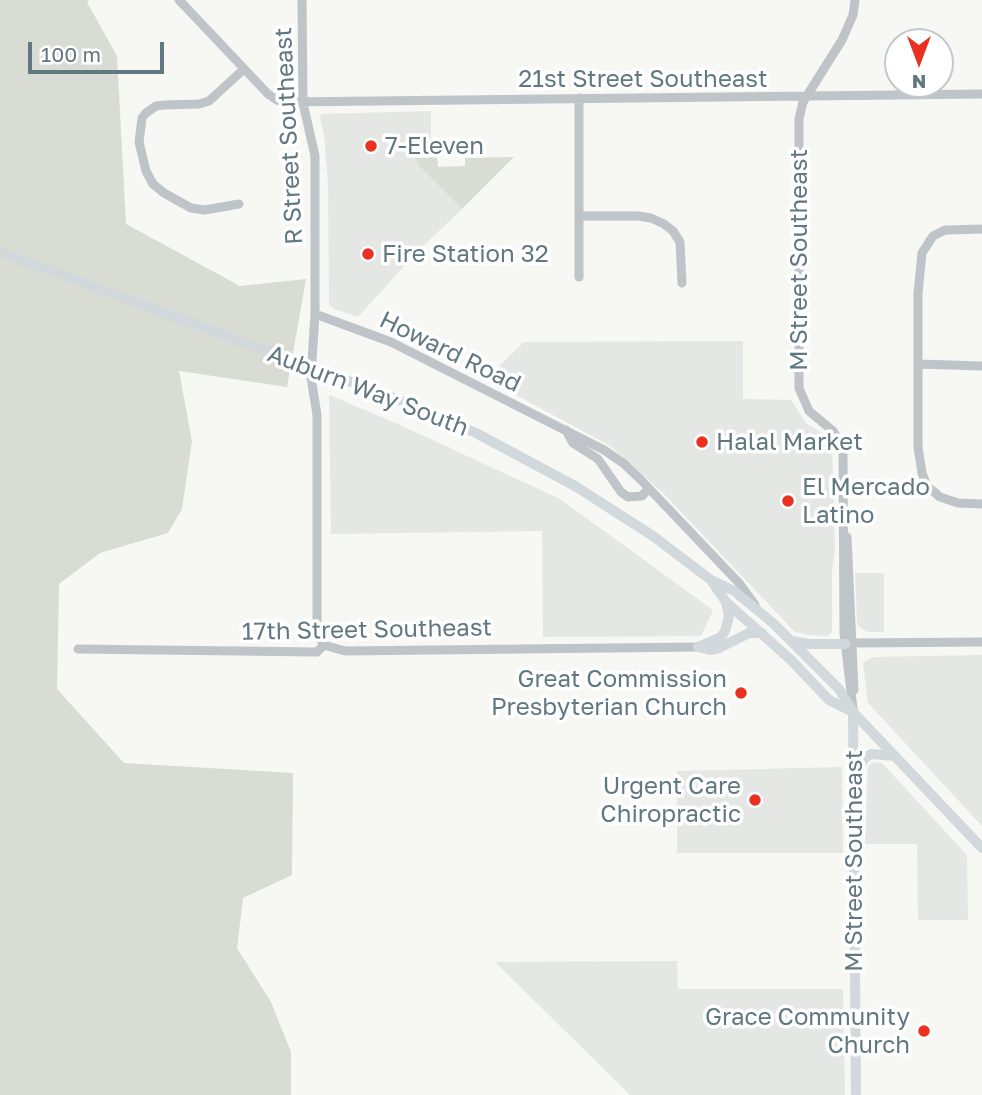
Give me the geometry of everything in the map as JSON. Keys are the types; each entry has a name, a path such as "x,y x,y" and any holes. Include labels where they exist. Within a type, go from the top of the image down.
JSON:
{"main road":[{"name":"Auburn Way South","path":"0,252 443,418 543,468 615,511 711,580 734,591 763,615 839,689 853,712 982,848"},
{"name":"Auburn Way South","path":"711,580 726,601 829,700 853,712"},
{"path":"698,647 721,637 725,631 729,616 726,601"},
{"path":"698,647 710,650 749,633 762,633"},
{"path":"790,640 808,644 849,644"},
{"name":"M Street Southeast","path":"853,712 856,1095"},
{"path":"853,777 864,759 871,754 895,756"}],"street":[{"path":"179,0 277,100 303,103"},
{"name":"R Street Southeast","path":"302,0 303,103 315,156 315,314 311,377 317,415 317,625 324,645"},
{"name":"M Street Southeast","path":"853,712 842,548 844,518 841,446 833,431 809,411 799,388 799,119 800,108 842,40 855,0"},
{"path":"239,204 205,210 191,208 164,193 153,184 146,171 139,142 142,118 146,113 163,105 209,102 244,69"},
{"name":"21st Street Southeast","path":"303,103 982,94"},
{"path":"579,98 579,277"},
{"path":"579,216 647,217 668,226 681,246 682,283"},
{"path":"982,229 945,230 933,236 922,253 918,293 918,447 924,481 931,490 946,500 982,504"},
{"name":"Howard Road","path":"315,314 391,342 588,440 623,463 739,583 763,615"},
{"path":"919,364 982,366"},
{"name":"Howard Road","path":"566,430 573,443 598,458 621,492 628,497 642,496 648,489"},
{"path":"849,644 982,642"},
{"name":"17th Street Southeast","path":"78,649 317,652 324,645 345,651 698,647"}],"shaded area":[{"path":"0,0 89,0 87,2 117,56 126,224 240,286 306,279 287,387 179,371 192,441 182,509 168,533 100,553 59,584 57,689 124,763 293,773 292,875 243,898 237,948 271,1002 291,1052 291,1095 0,1095"},
{"path":"431,111 431,140 417,158 417,164 462,209 417,252 358,317 335,309 329,305 328,183 321,114"},
{"path":"437,157 438,167 465,166 465,158 514,157 462,209 417,164 417,158"},
{"path":"743,341 743,399 791,400 806,423 825,435 832,446 835,552 832,569 832,632 828,636 795,632 664,494 609,445 486,379 524,342"},
{"path":"329,395 560,499 713,610 701,636 543,637 542,531 331,534"},
{"path":"855,573 884,573 884,632 868,632 859,627"},
{"path":"982,655 982,826 868,703 863,663 872,657"},
{"path":"873,762 882,763 967,855 968,920 918,920 917,844 865,844 868,766"},
{"path":"842,767 843,853 677,853 677,771"},
{"path":"677,961 678,989 843,989 845,1095 630,1095 495,962"}],"place":[{"name":"7-Eleven","path":"371,146"},
{"name":"Fire Station 32","path":"368,254"},
{"name":"Halal Market","path":"702,442"},
{"name":"El Mercado Latino","path":"788,501"},
{"name":"Great Commission Presbyterian Church","path":"741,693"},
{"name":"Urgent Care Chiropractic","path":"755,800"},
{"name":"Grace Community Church","path":"924,1031"}]}
